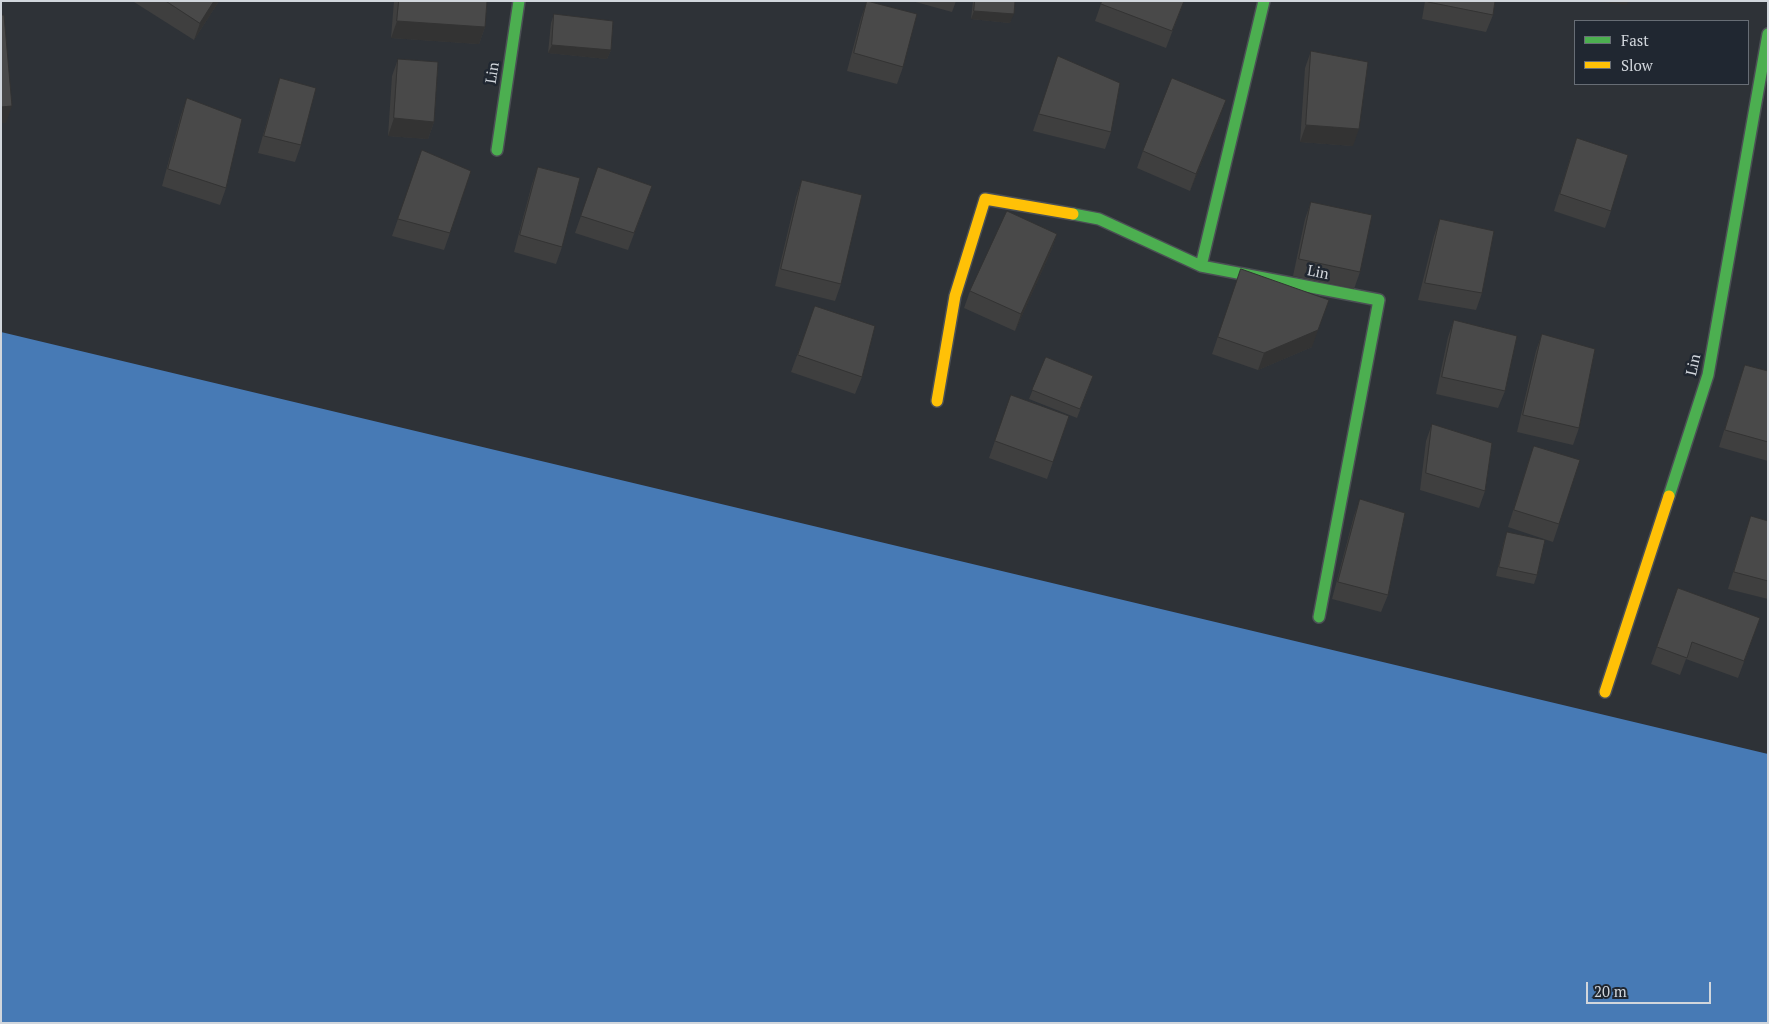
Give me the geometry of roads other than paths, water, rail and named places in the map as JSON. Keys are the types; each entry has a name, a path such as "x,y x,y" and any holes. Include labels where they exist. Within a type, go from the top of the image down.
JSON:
{"street":[{"name":"Lin","path":"497,150 520,1"},
{"path":"1201,266 1264,1"},
{"name":"Lin","path":"1605,692 1708,375 1768,34"},
{"name":"Lin","path":"937,401 955,296 985,198 1099,219 1201,266 1378,300 1319,617"}],"water":[{"path":"1,332 1768,754 1768,1023 1,1023"}]}
